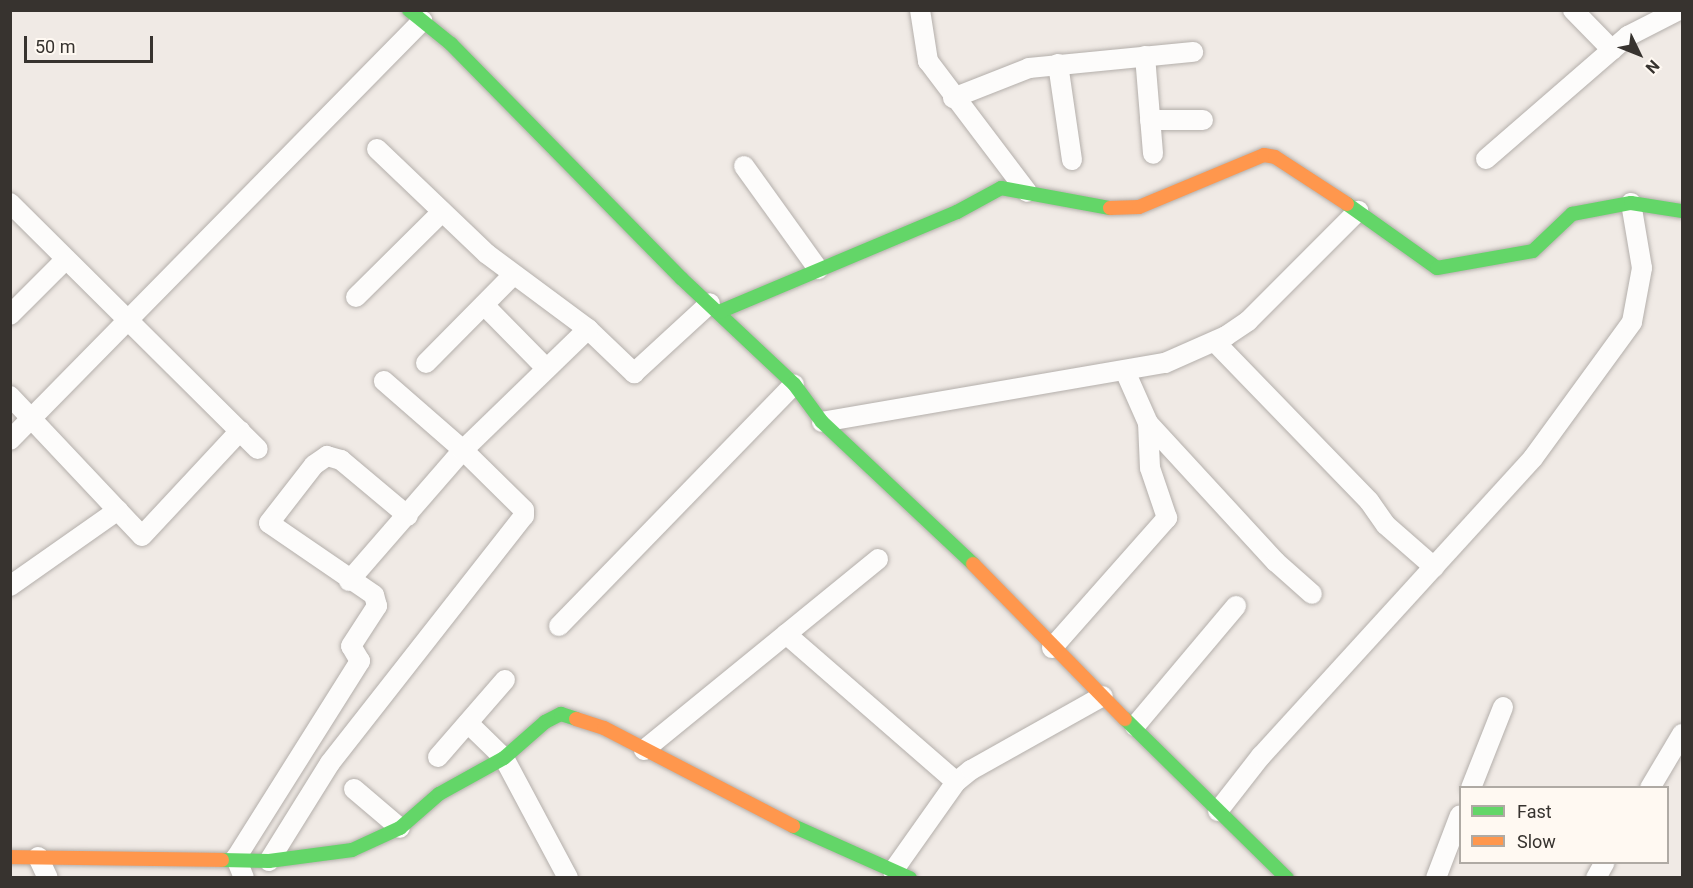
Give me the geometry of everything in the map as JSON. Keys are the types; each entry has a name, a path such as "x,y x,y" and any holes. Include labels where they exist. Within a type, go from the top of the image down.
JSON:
{"street":[{"path":"920,10 928,61 953,98 1027,192"},
{"path":"1573,10 1612,50"},
{"path":"1486,159 1628,36 1679,10"},
{"path":"10,440 129,322 416,16 451,44 714,308 794,384 822,422 937,526 1052,648 1135,726 1218,812 1287,878"},
{"path":"953,98 1001,76 1058,64 1193,52"},
{"path":"1145,56 1153,153"},
{"path":"1058,64 1072,160"},
{"path":"1150,120 1203,120"},
{"path":"377,149 442,212 513,275 588,329 634,373 714,308 818,270 957,212 984,194 1001,188 1109,208 1139,207 1264,155 1275,157 1358,211 1437,268 1533,251 1572,214 1631,203 1683,212"},
{"path":"744,166 818,270"},
{"path":"10,203 258,449"},
{"path":"1218,812 1261,756 1533,458 1632,322 1642,268 1631,203"},
{"path":"822,422 1165,363 1215,342 1269,303 1358,211"},
{"path":"356,297 442,212"},
{"path":"10,315 66,259"},
{"path":"426,363 513,275"},
{"path":"484,305 545,367"},
{"path":"349,581 408,516 463,450 545,367 588,329"},
{"path":"1215,342 1369,501 1386,525 1434,567"},
{"path":"1125,371 1148,423 1276,562 1312,594"},
{"path":"268,861 330,763 524,516 525,510 463,450 384,381"},
{"path":"559,626 794,384"},
{"path":"10,396 29,419 142,536 240,431"},
{"path":"1052,648 1167,518 1149,468 1148,423"},
{"path":"236,858 360,661 351,646 377,606 374,595 349,581 269,524 314,465 334,456 408,516"},
{"path":"13,580 118,510"},
{"path":"644,750 878,559"},
{"path":"1135,726 1236,606"},
{"path":"786,634 956,782"},
{"path":"438,757 505,680"},
{"path":"10,857 236,858 268,861 351,850 400,828 439,794 504,758 545,722 561,714 578,716 848,854 901,874 956,782 971,770 1103,696"},
{"path":"1472,786 1503,707"},
{"path":"468,723 504,758 568,878"},
{"path":"1651,786 1683,734"},
{"path":"354,789 400,828"},
{"path":"1436,878 1459,820"},
{"path":"38,857 48,878"},
{"path":"149,858 156,878"},
{"path":"236,858 244,878"},
{"path":"1596,878 1604,864"}],"traffic: fast":[{"path":"409,10 451,44 681,278 794,384 822,422 973,564"},
{"path":"719,312 957,212 1001,188 1110,208"},
{"path":"1347,204 1437,268 1533,251 1572,214 1631,203 1682,211"},
{"path":"222,860 269,861 352,850 400,828 439,794 504,758 545,722 561,714 576,719"},
{"path":"1125,719 1287,878"},
{"path":"793,826 910,878"}],"traffic: slow":[{"path":"1110,208 1139,207 1264,155 1275,157 1347,204"},
{"path":"973,564 1125,719"},
{"path":"576,719 604,728 793,826"},
{"path":"10,857 222,860"}]}
